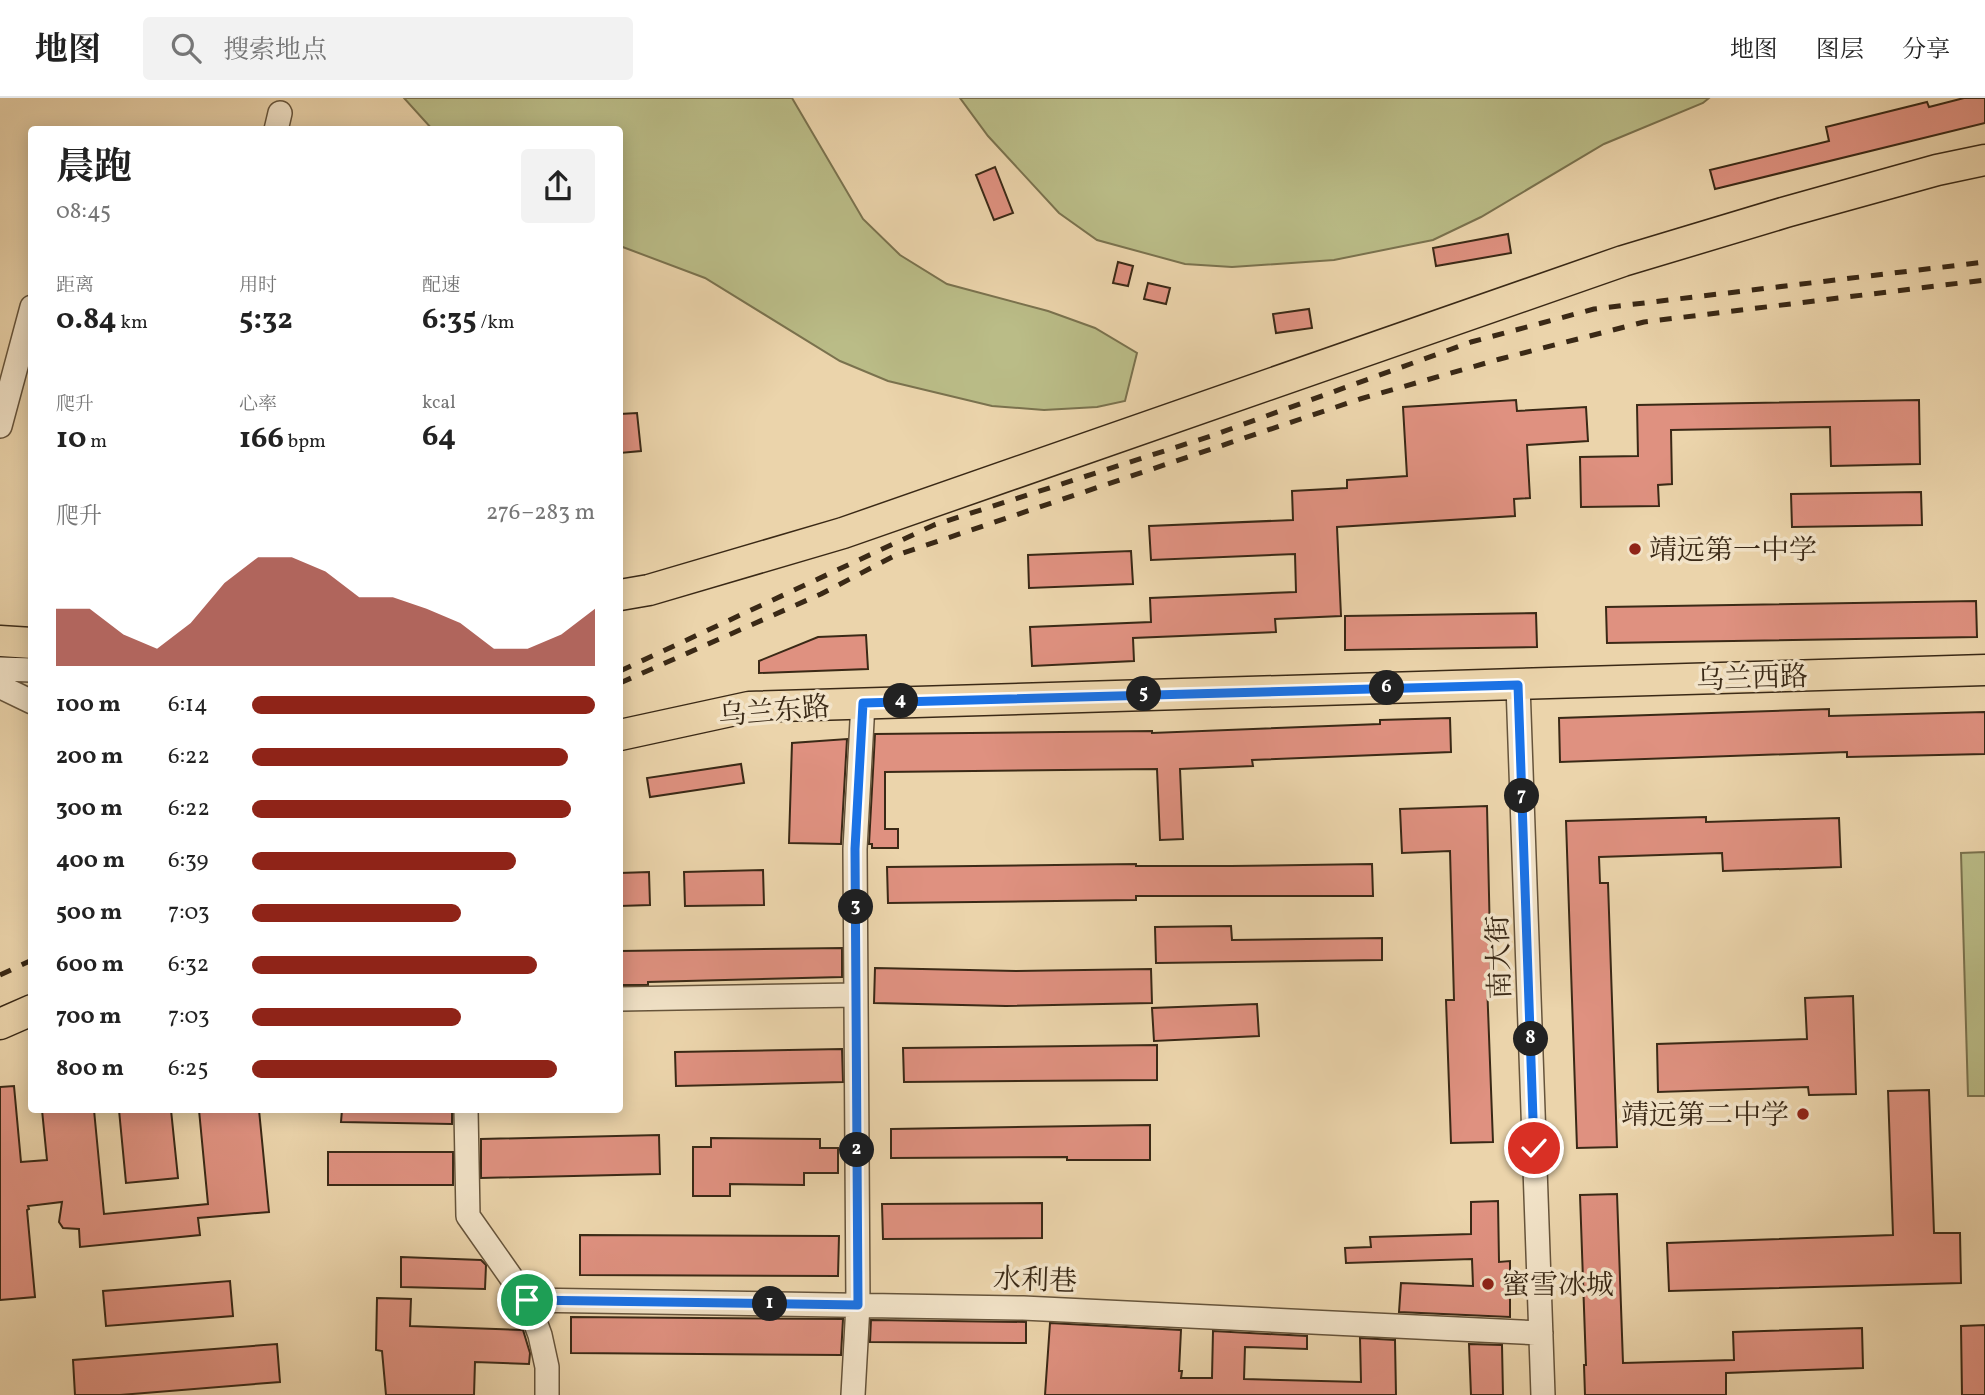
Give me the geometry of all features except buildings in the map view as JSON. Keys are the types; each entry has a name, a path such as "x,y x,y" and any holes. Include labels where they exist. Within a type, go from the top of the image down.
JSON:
{"main road":[{"path":"623,594 649,590 843,533 1623,261 1786,212 1937,170 1985,160"},
{"path":"0,641 28,643"},
{"name":"乌兰西路","path":"1518,685 1985,670"},
{"name":"乌兰东路","path":"623,734 749,707 1518,685"},
{"path":"0,1024 28,1012"}],"street":[{"path":"0,426 28,322"},
{"path":"28,670 0,671 1,687 28,700"},
{"name":"南大街","path":"1518,685 1543,1395"},
{"path":"853,1395 858,1305 855,849 863,703"},
{"path":"623,999 856,995"},
{"path":"466,1113 468,1216 527,1300 540,1335 547,1367 547,1395"},
{"name":"水利巷","path":"527,1300 1023,1308 1541,1334"}],"green space":[{"path":"404,98 792,98 863,219 900,255 947,284 1048,311 1095,328 1137,353 1125,401 1097,407 1044,410 992,406 888,381 840,361 705,278 623,247 623,126 429,126"},
{"path":"960,98 1709,98 1703,103 1604,144 1481,217 1433,240 1334,260 1232,267 1185,264 1097,240 1059,213 988,136"},
{"path":"1985,852 1985,1096 1968,1096 1961,853"}],"railway":[{"path":"623,670 934,525 1211,436 1471,342 1594,309 1985,262"},
{"path":"623,682 821,594 894,556 1360,399 1644,322 1985,280"},
{"path":"0,975 28,962"}],"place":[{"name":"靖远第一中学","path":"1635,549"},
{"name":"靖远第二中学","path":"1803,1114"},
{"name":"蜜雪冰城","path":"1488,1284"}],"route":[{"path":"527,1300 858,1305 855,849 863,703 1518,685 1534,1148"}]}
